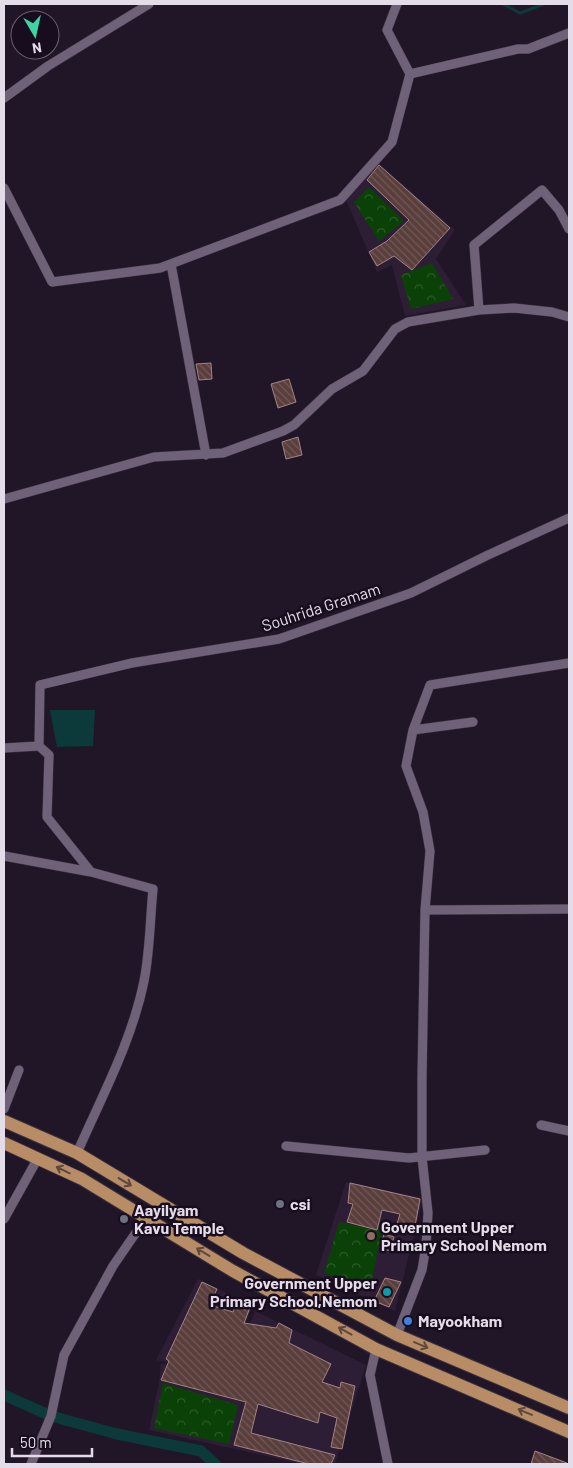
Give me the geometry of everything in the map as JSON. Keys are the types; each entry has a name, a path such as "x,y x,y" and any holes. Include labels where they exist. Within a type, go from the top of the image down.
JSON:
{"main road":[{"path":"4,1121 78,1153 243,1253 398,1335 569,1408"},
{"path":"4,1143 82,1179 233,1270 376,1349 569,1432"}],"street":[{"path":"4,98 48,66 148,4"},
{"path":"4,188 52,282 160,268 340,200 392,142 410,74 387,30 397,4"},
{"path":"410,74 518,49 528,49 569,33"},
{"path":"479,310 474,245 542,190 559,210 569,229"},
{"path":"559,210 569,208"},
{"path":"171,264 206,454"},
{"path":"4,499 154,457 223,453 294,425 332,389 363,371 395,329 408,322 479,310 514,308 552,312 569,317"},
{"name":"Souhrida Gramam","path":"39,746 40,685 132,662 279,639 411,593 488,554 569,518"},
{"path":"398,1335 422,1270 428,1213 422,1157 425,910 430,851 423,812 406,766 413,730 430,685 569,663"},
{"path":"413,730 473,722"},
{"path":"4,748 39,746 49,756 47,817 92,872"},
{"path":"4,856 92,872 153,889 144,980 137,1006 121,1052 78,1153"},
{"path":"425,910 569,909"},
{"path":"4,1109 19,1070"},
{"path":"541,1125 569,1131"},
{"path":"286,1146 409,1158 485,1150"},
{"path":"4,1219 38,1158"},
{"path":"31,1464 51,1416 64,1355 113,1266 146,1218"},
{"path":"376,1349 370,1375 388,1464"}],"shaded area":[{"path":"376,161 455,230 436,259 466,305 405,316 392,265 377,272 343,193"},
{"path":"50,710 95,710 93,746 57,747"},
{"name":"Government Upper Primary School Nemom","path":"346,1182 423,1198 395,1311 316,1275"},
{"path":"198,1279 252,1306 227,1376 156,1360"},
{"path":"255,1311 366,1365 335,1464 302,1464 149,1430 159,1383 161,1363 230,1377"}],"green space":[{"path":"369,187 404,221 379,241 354,202"},
{"path":"432,263 453,299 411,309 401,275"},
{"path":"339,1222 382,1231 370,1289 324,1273"},
{"path":"163,1383 238,1405 229,1444 154,1428"}],"building":[{"path":"379,165 450,228 412,270 394,256 377,266 369,252 387,241 409,220 367,180"},
{"path":"211,363 212,379 199,380 196,364"},
{"path":"289,379 296,402 278,408 271,384"},
{"path":"298,437 302,455 286,459 282,442"},
{"path":"350,1183 420,1199 415,1226 397,1224 400,1214 382,1210 377,1230 347,1222 353,1204 348,1203"},
{"path":"384,1234 394,1237 390,1251 380,1248"},
{"name":"Government Upper Primary School,Nemom","path":"385,1278 401,1282 389,1307 374,1301"},
{"path":"202,1282 217,1289 210,1305 233,1312 238,1300 251,1305 244,1323 276,1328 279,1323 292,1330 289,1343 331,1364 322,1382 340,1388 341,1382 355,1386 342,1449 331,1447 337,1418 320,1412 318,1423 258,1404 251,1433 335,1455 331,1464 309,1464 234,1445 246,1402 161,1380 169,1361 166,1359"},
{"path":"535,1451 567,1463 567,1464 531,1464"}],"waterway":[{"path":"503,4 520,13 544,4"},
{"path":"4,1395 51,1416 117,1434 201,1451 215,1464"}],"place":[{"name":"csi","path":"280,1204"},
{"name":"Aayilyam Kavu Temple","path":"124,1219"},
{"name":"Government Upper Primary School Nemom","path":"371,1236"},
{"name":"Government Upper Primary School,Nemom","path":"387,1292"},
{"name":"Mayookham","path":"408,1321"}]}
